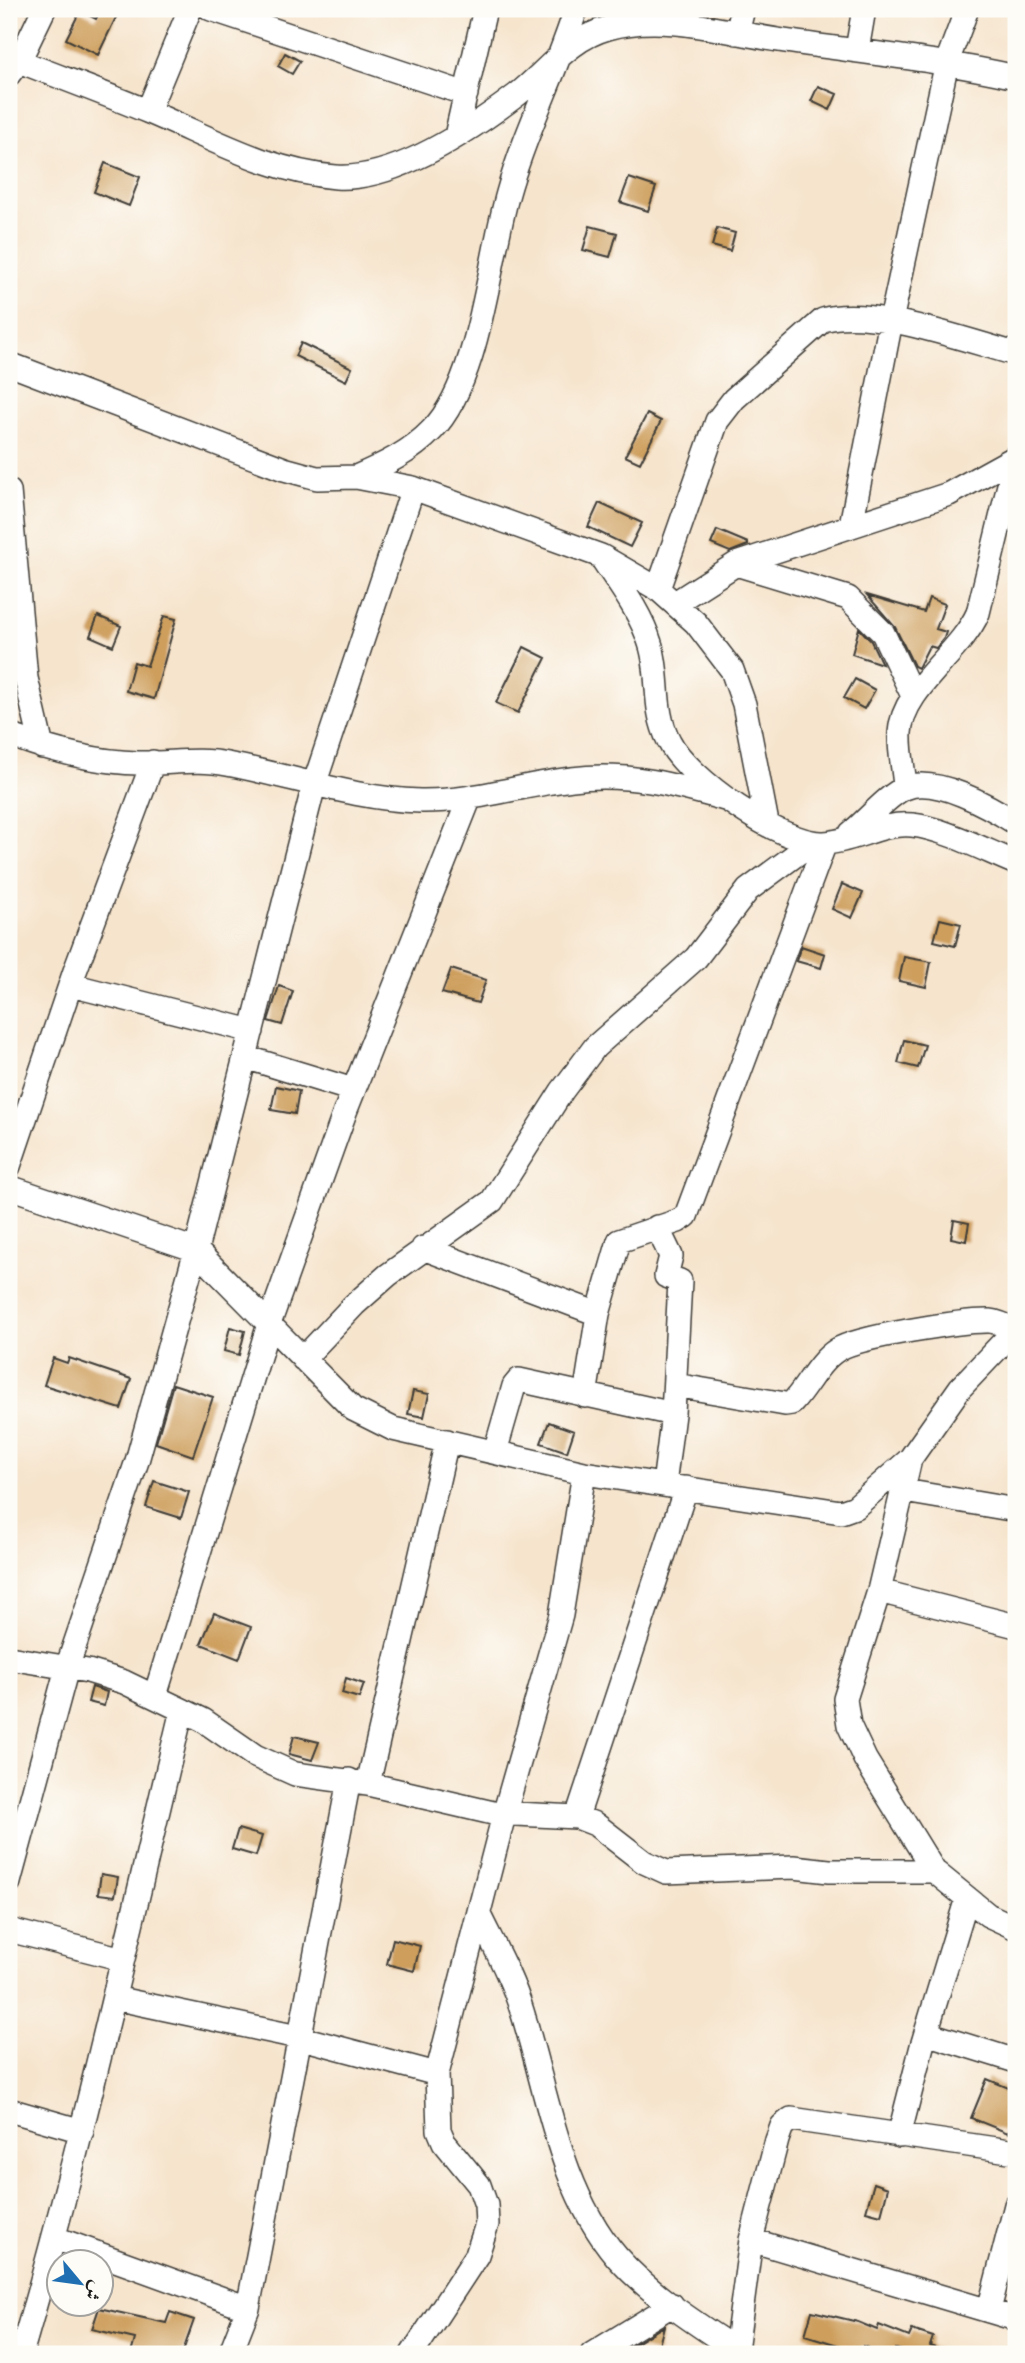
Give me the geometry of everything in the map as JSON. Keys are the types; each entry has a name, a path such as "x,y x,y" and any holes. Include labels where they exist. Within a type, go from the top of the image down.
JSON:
{"street":[{"path":"44,9 14,68 148,111 273,165 337,177 391,169 456,136 519,93 564,50 607,27 650,22 947,62 1016,77"},
{"path":"148,111 190,9"},
{"path":"211,9 466,94"},
{"path":"456,136 485,9"},
{"path":"356,477 396,459 433,429 457,391 472,349 508,192 564,50 576,9"},
{"path":"737,33 743,9"},
{"path":"858,50 864,9"},
{"path":"851,525 891,321 947,62 967,9"},
{"path":"667,596 714,430 734,399 823,320 840,315 891,321 1016,354"},
{"path":"9,364 284,469 317,478 356,477 413,488 601,556 667,596 696,623 732,670 744,704 767,823"},
{"path":"667,596 736,564 949,494 1016,457"},
{"path":"905,787 900,733 913,696 969,635 978,613 1016,457"},
{"path":"9,1882 68,1668 137,1461 196,1250 314,785 413,488"},
{"path":"9,491 26,678 42,747"},
{"path":"601,556 643,624 651,646 656,708 668,740 679,758 728,800 767,823 828,841 897,825 918,826 1016,863"},
{"path":"736,564 848,598 883,633 913,696"},
{"path":"9,734 42,747 88,758 153,762 185,760 229,764 314,785 418,801 470,797 571,779 611,777 642,778 728,800"},
{"path":"9,1166 71,985 153,762"},
{"path":"303,1359 354,1305 423,1248 492,1201 562,1091 595,1047 696,958 748,890 828,841 905,787 936,787 971,797 1016,823"},
{"path":"155,1696 269,1324 353,1090 470,797"},
{"path":"585,1395 598,1314 608,1270 619,1241 686,1216 828,841"},
{"path":"71,985 252,1031"},
{"path":"245,1057 353,1090"},
{"path":"9,1187 196,1250 353,1409 374,1421 584,1473 675,1487 849,1511 910,1459 960,1388 1016,1329 1000,1323 982,1321 900,1333 843,1347 830,1356 792,1403 675,1385"},
{"path":"577,1817 675,1487 673,1414 680,1281 666,1276 671,1256 657,1227"},
{"path":"423,1248 598,1314"},
{"path":"495,1452 514,1386 519,1380 673,1414"},
{"path":"230,2354 248,2308 298,2037 359,1782 447,1441"},
{"path":"910,1459 880,1591 849,1680 846,1709 865,1759 934,1871 988,1915 1016,1928"},
{"path":"412,2354 477,2255 488,2224 486,2205 479,2185 444,2142 439,2130 437,2074 503,1815 561,1615 584,1473"},
{"path":"904,1491 1016,1510"},
{"path":"880,1591 1016,1626"},
{"path":"9,1658 68,1668 124,1682 182,1710 272,1765 295,1773 359,1782 503,1815 577,1817 604,1830 644,1862 666,1872 794,1867 829,1871 934,1871"},
{"path":"21,2354 82,2132 182,1710"},
{"path":"899,2136 926,2033 967,1898"},
{"path":"479,1914 515,1989 570,2178 583,2208 617,2257 672,2305 739,2352 751,2240 782,2126 792,2119 804,2119 899,2136 1016,2152"},
{"path":"9,1930 123,1959"},
{"path":"114,1998 298,2037 437,2074"},
{"path":"926,2033 1016,2061"},
{"path":"9,2110 82,2132"},
{"path":"989,2310 1016,2205"},
{"path":"55,2238 248,2308"},
{"path":"751,2240 1016,2319"},
{"path":"592,2354 672,2305"}],"building":[{"path":"101,9 120,9 98,55 66,39 80,11 96,19"},
{"path":"285,53 300,61 292,74 278,66"},
{"path":"818,86 837,94 830,110 811,101"},
{"path":"105,163 140,177 129,206 94,192"},
{"path":"629,178 656,187 648,211 620,202"},
{"path":"590,226 617,233 610,257 583,250"},
{"path":"717,228 735,233 730,251 712,246"},
{"path":"301,343 352,368 346,381 295,356"},
{"path":"647,414 661,421 640,463 625,456"},
{"path":"599,503 642,523 630,547 588,527"},
{"path":"717,530 748,545 730,552 711,544"},
{"path":"867,595 924,612 929,598 945,604 936,629 946,632 944,638 936,648 929,646 918,668 914,666 895,627"},
{"path":"98,616 121,626 113,646 90,636"},
{"path":"164,616 176,619 154,699 126,691 134,662 147,666"},
{"path":"859,628 871,641 882,664 852,654"},
{"path":"524,647 546,658 518,713 496,703"},
{"path":"855,679 875,690 864,709 844,698"},
{"path":"842,884 863,893 852,918 832,909"},
{"path":"940,919 961,924 955,946 934,941"},
{"path":"801,946 825,954 821,968 796,961"},
{"path":"904,957 931,962 926,987 899,981"},
{"path":"451,969 486,980 478,1003 442,993"},
{"path":"279,986 293,991 282,1025 268,1021"},
{"path":"904,1040 925,1045 918,1068 898,1063"},
{"path":"276,1086 299,1091 295,1114 271,1110"},
{"path":"954,1220 969,1223 966,1241 951,1238"},
{"path":"230,1327 245,1331 239,1355 224,1351"},
{"path":"53,1358 67,1363 69,1358 131,1379 121,1409 44,1385"},
{"path":"173,1384 213,1397 193,1456 156,1443"},
{"path":"413,1391 429,1394 424,1417 408,1414"},
{"path":"549,1422 574,1431 567,1452 541,1443"},
{"path":"154,1481 189,1492 181,1518 146,1507"},
{"path":"214,1613 251,1627 239,1659 201,1644"},
{"path":"346,1678 364,1684 359,1698 342,1693"},
{"path":"92,1687 107,1692 104,1706 88,1702"},
{"path":"294,1736 319,1742 312,1760 289,1754"},
{"path":"238,1829 262,1836 256,1856 232,1849"},
{"path":"101,1874 118,1877 115,1896 98,1894"},
{"path":"393,1939 420,1946 414,1971 387,1964"},
{"path":"987,2079 1016,2091 1011,2111 1016,2113 1008,2133 971,2118"},
{"path":"874,2183 888,2188 881,2215 866,2211"},
{"path":"812,2311 858,2322 877,2330 879,2325 909,2337 912,2330 933,2337 930,2346 948,2353 913,2354 896,2349 894,2354 883,2354 863,2346 861,2352 805,2335"},
{"path":"116,2312 166,2323 170,2312 194,2320 182,2354 131,2354 135,2339 92,2329 96,2318 116,2318"},
{"path":"664,2326 657,2353 631,2346"}]}
